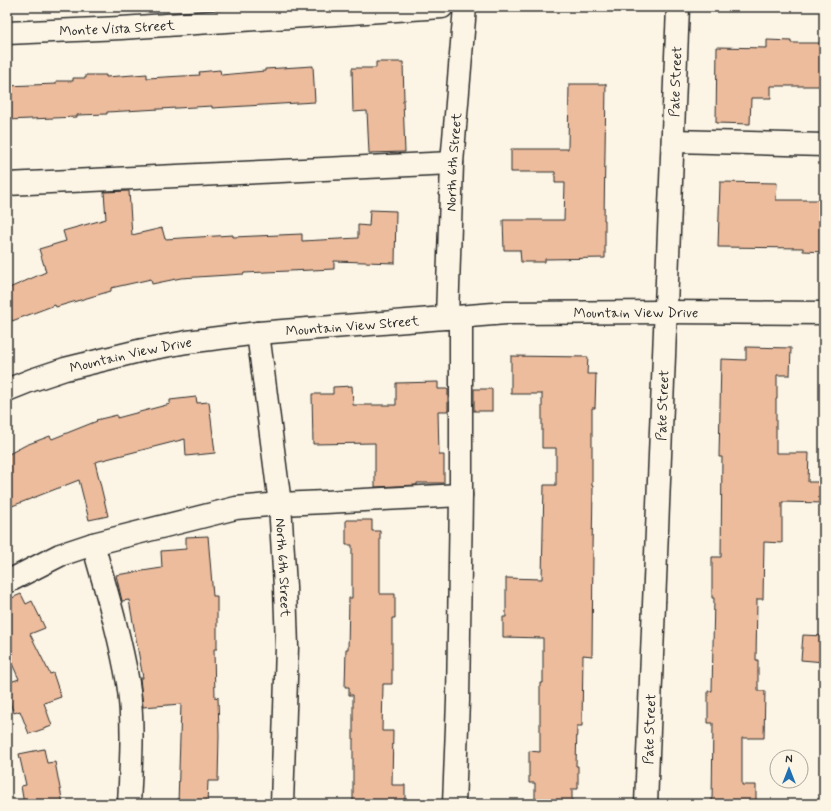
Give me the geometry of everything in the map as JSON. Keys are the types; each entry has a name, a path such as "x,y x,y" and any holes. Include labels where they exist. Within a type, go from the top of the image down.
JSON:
{"street":[{"name":"Monte Vista Street","path":"7,33 121,28 442,7"},
{"name":"North 6th Street","path":"454,804 458,702 461,495 454,317 452,163 465,7"},
{"name":"Pate Street","path":"646,804 678,7"},
{"path":"673,141 824,145"},
{"path":"7,184 452,163"},
{"name":"Mountain View Drive","path":"454,317 506,313 824,313"},
{"name":"Mountain View Street","path":"258,333 454,317"},
{"name":"North 6th Street","path":"258,333 280,504 285,587 286,646 282,804"},
{"name":"Mountain View Drive","path":"7,390 65,369 143,350 187,342 258,333"},
{"path":"7,582 60,555 93,544 236,508 280,504 461,495"},
{"path":"93,544 115,622 128,683 131,718 131,774 129,804"}],"building":[{"path":"767,40 791,41 791,43 824,43 824,86 771,86 771,98 751,98 750,124 716,123 717,47 767,48"},
{"path":"376,62 403,62 405,152 369,153 367,111 353,112 352,68 376,68"},
{"path":"313,66 315,102 107,112 107,114 77,115 77,117 7,120 7,86 56,84 56,81 73,81 73,78 86,78 86,75 106,75 106,77 147,74 147,78 200,75 199,72 220,70 221,75 265,71 265,69"},
{"path":"569,84 606,84 604,220 605,258 545,259 545,262 521,262 520,250 504,250 503,220 564,220 565,183 555,183 555,172 511,172 511,149 568,149"},
{"path":"720,182 777,183 776,200 824,200 824,252 803,251 803,248 718,247"},
{"path":"129,191 132,235 162,228 165,239 233,235 233,237 302,234 302,241 358,238 358,225 369,226 370,210 396,211 395,263 334,261 334,269 244,273 181,278 152,284 151,279 111,288 111,291 56,307 55,305 12,321 7,308 7,289 46,272 39,249 66,241 63,231 106,219 104,192"},
{"path":"746,347 791,348 790,375 777,375 776,453 809,453 808,482 824,482 824,503 782,502 782,543 764,542 763,599 757,599 756,660 758,660 758,691 765,691 764,738 742,738 742,785 756,785 756,804 712,804 713,723 708,723 708,691 712,691 714,598 712,598 712,557 721,557 722,457 719,457 721,359 746,360"},
{"path":"511,356 588,357 587,374 596,374 595,408 592,408 592,656 583,655 582,726 577,726 576,766 578,766 578,789 572,789 572,804 535,804 535,783 529,783 529,751 540,752 540,683 543,683 543,638 503,637 503,617 506,617 506,578 542,579 544,485 556,485 556,448 542,448 542,394 511,394"},
{"path":"438,382 438,389 448,389 448,411 438,411 439,455 444,455 444,483 417,483 417,485 375,487 375,443 313,444 312,394 333,394 333,387 352,386 353,405 396,405 396,383"},
{"path":"474,389 492,389 492,411 474,411"},
{"path":"196,397 197,403 209,402 215,453 186,456 185,439 95,462 108,516 89,520 79,480 7,508 7,455 26,445 50,436 52,439 97,421 96,420 117,415 117,418 170,404 170,400"},
{"path":"346,520 372,520 372,531 380,531 380,594 395,594 395,618 392,618 392,684 383,684 382,731 393,731 392,785 405,785 405,804 353,804 353,695 349,695 349,687 345,687 346,649 348,649 349,598 352,598 352,545 346,545"},
{"path":"208,536 213,596 217,596 217,649 214,649 215,698 218,697 218,781 208,781 207,804 178,804 181,704 143,707 140,678 143,678 129,600 122,601 116,575 162,568 161,551 186,549 186,537"},
{"path":"21,594 26,604 32,601 45,628 30,634 50,674 53,673 61,697 44,703 52,726 29,734 20,711 14,713 7,695 7,683 19,679 7,653 7,600"},
{"path":"803,635 824,636 824,662 801,660"},
{"path":"44,749 47,763 55,762 63,804 24,804 21,786 26,785 19,754"}]}
